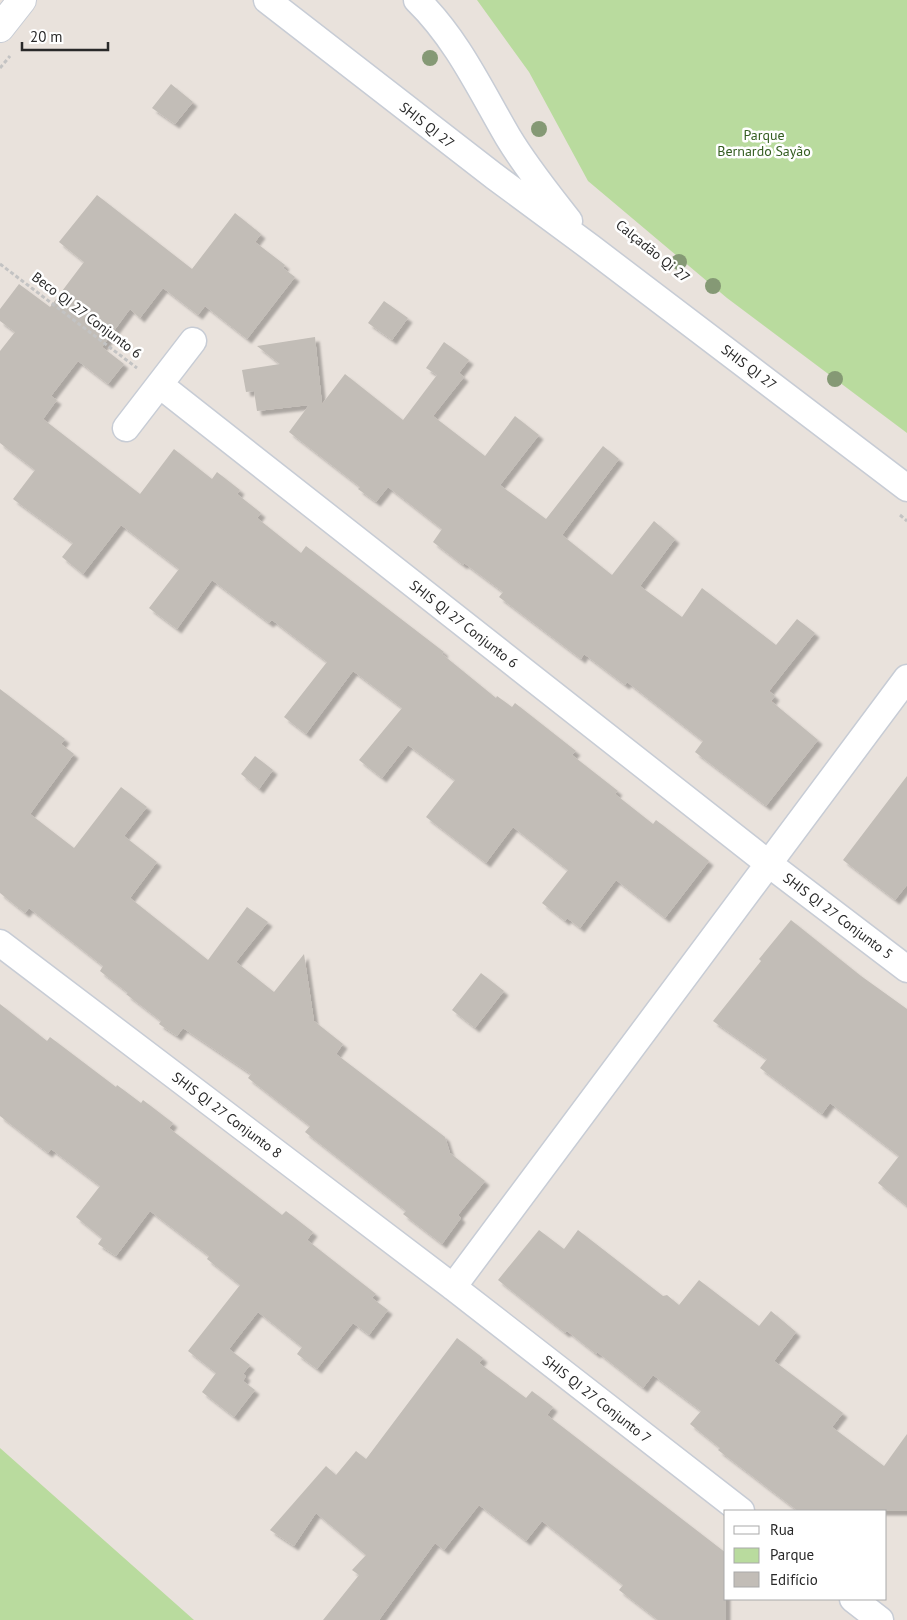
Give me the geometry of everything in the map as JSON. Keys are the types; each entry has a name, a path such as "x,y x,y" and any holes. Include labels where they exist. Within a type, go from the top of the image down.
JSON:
{"street":[{"path":"0,28 22,0"},
{"name":"SHIS QI 27","path":"267,0 428,127 590,247 907,488"},
{"name":"SHIS QI 27","path":"417,0 435,17 459,51 530,172 590,247"},
{"path":"126,428 194,341"},
{"name":"SHIS QI 27 Conjunto 6","path":"160,385 769,864"},
{"path":"453,1286 907,678"},
{"name":"SHIS QI 27 Conjunto 5","path":"769,864 907,969"},
{"name":"SHIS QI 27 Conjunto 8","path":"0,943 453,1286"},
{"name":"SHIS QI 27 Conjunto 7","path":"453,1286 740,1510"},
{"path":"854,1600 880,1620"}],"path":[{"name":"Beco QI 27 Conjunto 6","path":"0,264 160,385"}],"green space":[{"name":"Parque Bernardo Sayão","path":"477,0 907,0 907,433 727,298 588,181 529,72"},
{"path":"0,1448 194,1620 0,1620"}],"building":[{"path":"171,84 193,102 175,124 152,108"},
{"path":"97,195 192,269 235,213 261,234 255,242 285,265 283,268 295,277 247,339 205,306 198,315 163,288 140,318 130,309 102,347 124,364 108,384 78,361 51,396 57,400 43,419 140,494 174,449 212,479 217,472 240,490 237,494 261,513 257,518 301,553 306,546 444,652 442,654 496,698 497,696 512,707 515,703 576,751 572,755 618,791 615,794 653,824 656,820 709,861 665,918 616,880 580,928 567,918 565,921 542,903 568,870 513,827 486,863 426,817 455,780 408,745 382,778 359,760 402,708 353,671 306,734 284,717 327,662 272,620 269,623 212,580 177,629 149,608 179,569 121,525 83,574 62,557 73,543 13,499 35,470 0,443 0,351 15,332 0,321 0,309 19,284 50,307 84,262 59,242"},
{"path":"384,301 408,318 392,340 368,323"},
{"path":"315,337 322,404 345,374 403,420 437,375 426,368 444,342 469,360 459,373 464,377 433,416 485,456 515,416 539,435 500,485 546,519 603,446 619,459 562,535 612,575 654,521 675,539 640,586 682,617 702,588 776,645 797,619 815,633 769,691 775,696 771,701 818,740 766,806 695,752 703,741 627,682 625,685 584,654 581,659 499,597 503,592 433,542 442,529 388,487 376,502 358,489 360,487 289,432 309,405 257,411 254,391 246,392 242,370 280,364 257,346"},
{"path":"0,689 65,739 61,744 74,754 30,814 74,848 121,787 147,807 124,836 157,862 130,898 208,960 247,907 268,922 236,962 274,992 304,954 314,1021 343,1044 336,1054 445,1137 450,1153 485,1181 458,1215 461,1218 442,1244 403,1214 406,1211 305,1132 310,1126 248,1078 251,1074 183,1028 177,1036 159,1024 161,1021 100,971 103,966 29,908 25,913 0,893"},
{"path":"255,756 273,770 259,789 241,774"},
{"path":"907,776 907,885 895,900 843,860"},
{"path":"791,920 861,976 907,1009 907,1206 878,1183 899,1156 830,1103 822,1114 760,1068 767,1059 713,1021"},
{"path":"481,973 504,991 475,1028 452,1010"},
{"path":"0,1004 47,1041 50,1037 116,1087 117,1085 141,1103 143,1100 173,1123 169,1128 282,1215 286,1211 313,1232 307,1240 376,1294 372,1298 388,1310 369,1335 353,1323 317,1369 297,1354 302,1347 258,1312 229,1349 250,1365 243,1374 246,1376 243,1381 255,1390 234,1417 202,1392 216,1373 188,1351 240,1285 207,1259 209,1256 150,1211 116,1256 98,1244 102,1238 76,1217 100,1186 51,1149 48,1153 0,1116"},
{"path":"539,1230 564,1249 578,1230 663,1296 667,1295 679,1305 699,1280 759,1326 771,1311 796,1332 774,1361 843,1413 832,1427 884,1466 907,1434 907,1511 797,1510 718,1450 720,1448 690,1424 701,1411 653,1375 643,1388 597,1352 596,1354 567,1331 565,1333 498,1280"},
{"path":"457,1338 483,1358 479,1363 526,1398 532,1391 553,1407 547,1415 724,1551 726,1620 658,1620 619,1590 623,1585 542,1521 526,1541 479,1505 444,1550 435,1543 379,1620 323,1620 359,1575 352,1570 366,1555 316,1513 294,1546 270,1530 326,1466 336,1475 356,1451 366,1459"}]}
